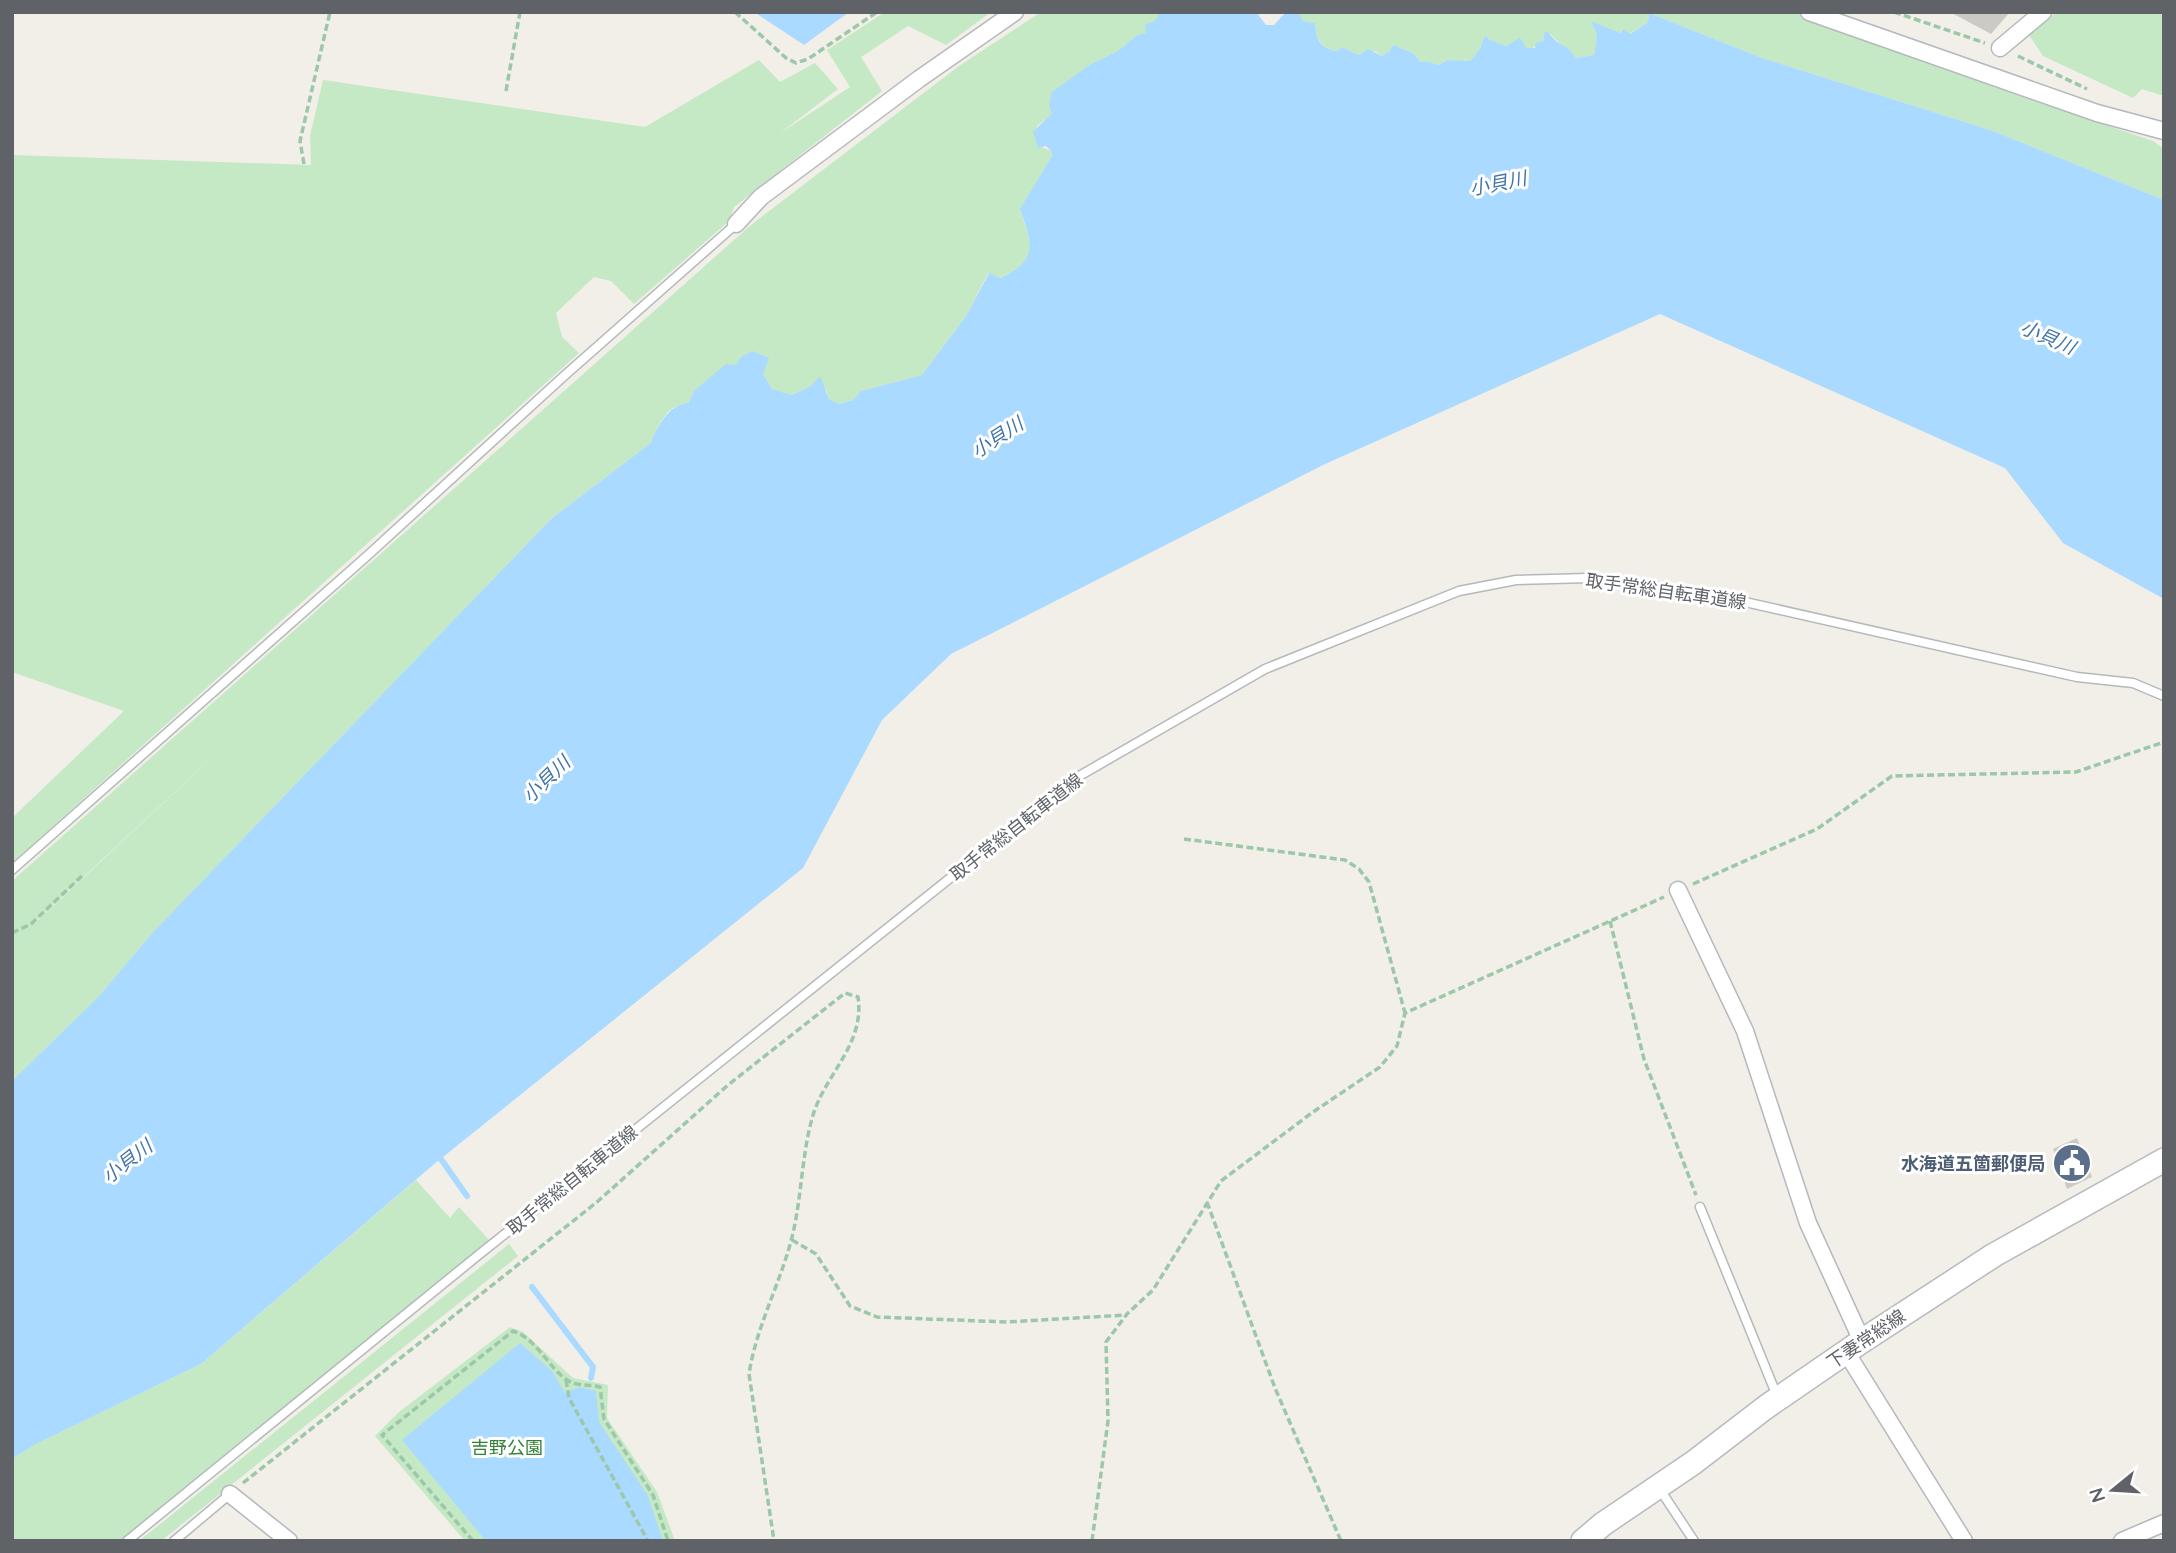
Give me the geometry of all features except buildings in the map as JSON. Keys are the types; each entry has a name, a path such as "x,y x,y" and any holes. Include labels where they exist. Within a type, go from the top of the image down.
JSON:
{"main road":[{"name":"下妻常総線","path":"1583,1541 1603,1524 1854,1346 1994,1255 2164,1160"}],"street":[{"path":"736,224 761,197 919,79 1015,12"},
{"path":"1809,12 2098,113 2164,131"},
{"path":"2000,48 2043,12"},
{"path":"1678,890 1745,1031 1808,1223 1854,1346 1964,1541"},
{"path":"230,1494 289,1541"},
{"path":"2122,1541 2164,1522"}],"lane":[{"path":"12,870 736,224"},
{"name":"取手常総自転車道線","path":"127,1541 497,1240 1074,779 1265,669 1459,591 1516,580 1589,578 1705,593 2077,677 2133,683 2164,696"},
{"path":"1700,1207 1778,1399"},
{"path":"1658,1486 1695,1541"},
{"path":"174,1541 230,1494"}],"path":[{"path":"304,164 300,141 330,12"},
{"path":"506,91 520,12"},
{"path":"734,12 786,58 796,63 808,59 877,12"},
{"path":"1894,12 2000,48 2088,89"},
{"path":"1405,1013 1817,829 1892,776 2076,772 2164,743"},
{"path":"1092,1541 1108,1421 1107,1342 1127,1314 1153,1290 1220,1181 1313,1112 1380,1068 1396,1046 1405,1013 1369,881 1359,869 1345,860 1184,839"},
{"path":"12,933 31,924 84,874"},
{"path":"1610,921 1644,1059 1700,1207"},
{"path":"230,1494 597,1202 728,1086 845,993 858,997 861,1015 856,1033 814,1113 792,1240 752,1352 749,1374 774,1541"},
{"path":"1207,1202 1275,1388 1340,1541"},
{"path":"792,1240 816,1254 850,1306 877,1317 1007,1322 1127,1314"},
{"path":"472,1541 382,1435 513,1331 519,1332 528,1340 566,1380 600,1387 604,1419 653,1495 668,1541"},
{"path":"566,1380 569,1398 648,1541"}],"green space":[{"path":"885,12 991,12 946,45 908,26 861,57 882,91 734,207 729,221 634,304 611,281 594,277 556,313 562,337 579,353 12,863 12,818 124,711 12,672 12,155 311,165 310,136 323,80 645,127 759,60 780,82 815,63 838,89 779,134 850,87 827,50"},
{"path":"1041,12 1160,12 1146,33 1137,35 1118,51 1091,64 1053,113 1037,126 1042,147 1051,151 1052,156 1020,210 1029,242 1027,258 1013,271 1000,278 988,273 966,316 922,375 861,391 853,400 838,404 829,399 826,389 811,386 792,395 772,389 763,374 736,365 694,391 690,401 668,412 651,443 552,518 154,931 99,996 12,1081 12,881 751,225 959,66","holes":["277,697 35,923 35,922"]},
{"path":"1298,12 1795,12 2153,141 2164,149 2164,200 1993,131 1762,58 1649,13 1648,22 1629,34 1622,29 1620,33 1592,22 1597,35 1594,55 1576,58 1551,34 1544,33 1543,41 1530,50 1514,43 1499,45 1487,36 1470,61 1448,60 1438,65 1421,62 1413,53 1393,45 1389,52 1382,56 1375,51 1359,55 1342,47 1337,51 1331,50 1320,42 1315,23 1302,21"},
{"path":"2056,12 2164,12 2164,96 2142,89 2133,98 2043,56 2029,35"},
{"path":"416,1180 450,1218 459,1207 489,1240 121,1541 12,1541 12,1459 36,1444 201,1364"},
{"path":"509,1244 518,1256 161,1541 139,1541"},
{"name":"吉野公園","path":"510,1327 523,1332 573,1378 608,1385 607,1418 657,1492 675,1541 465,1541 375,1436 399,1412"}],"water":[{"path":"754,12 849,12 804,45"},
{"name":"小貝川","path":"1160,12 1256,12 1266,25 1274,25 1286,12 1298,12 1303,21 1315,23 1320,42 1331,50 1337,51 1342,47 1359,55 1368,49 1382,56 1389,52 1393,45 1413,53 1421,62 1438,65 1448,60 1470,61 1487,36 1490,40 1506,46 1520,38 1526,48 1535,48 1536,43 1543,41 1547,31 1576,58 1594,55 1597,35 1591,21 1620,33 1623,29 1630,34 1648,22 1649,13 1762,58 1993,131 2164,200 2164,599 2063,543 2005,468 1660,314 1323,465 951,654 882,720 803,868 433,1165 201,1364 36,1444 12,1459 12,1081 99,996 154,931 552,518 651,443 660,424 670,412 689,402 694,391 726,364 736,365 741,357 752,351 769,358 763,374 772,389 792,395 811,386 820,376 829,399 839,404 853,400 861,391 922,375 966,316 989,273 1000,278 1021,265 1027,257 1029,241 1020,209 1052,156 1046,146 1038,148 1033,132 1052,113 1049,105 1052,92 1091,64 1118,51 1137,35 1146,33 1145,25 1155,21"},
{"name":"吉野公園","path":"520,1343 552,1371 565,1393 579,1387 596,1391 599,1422 648,1496 663,1541 486,1541 402,1440"}],"waterway":[{"path":"436,1152 467,1196"},
{"path":"532,1287 593,1367 591,1378"}],"place":[{"name":"水海道五箇郵便局","path":"2072,1163"}]}
